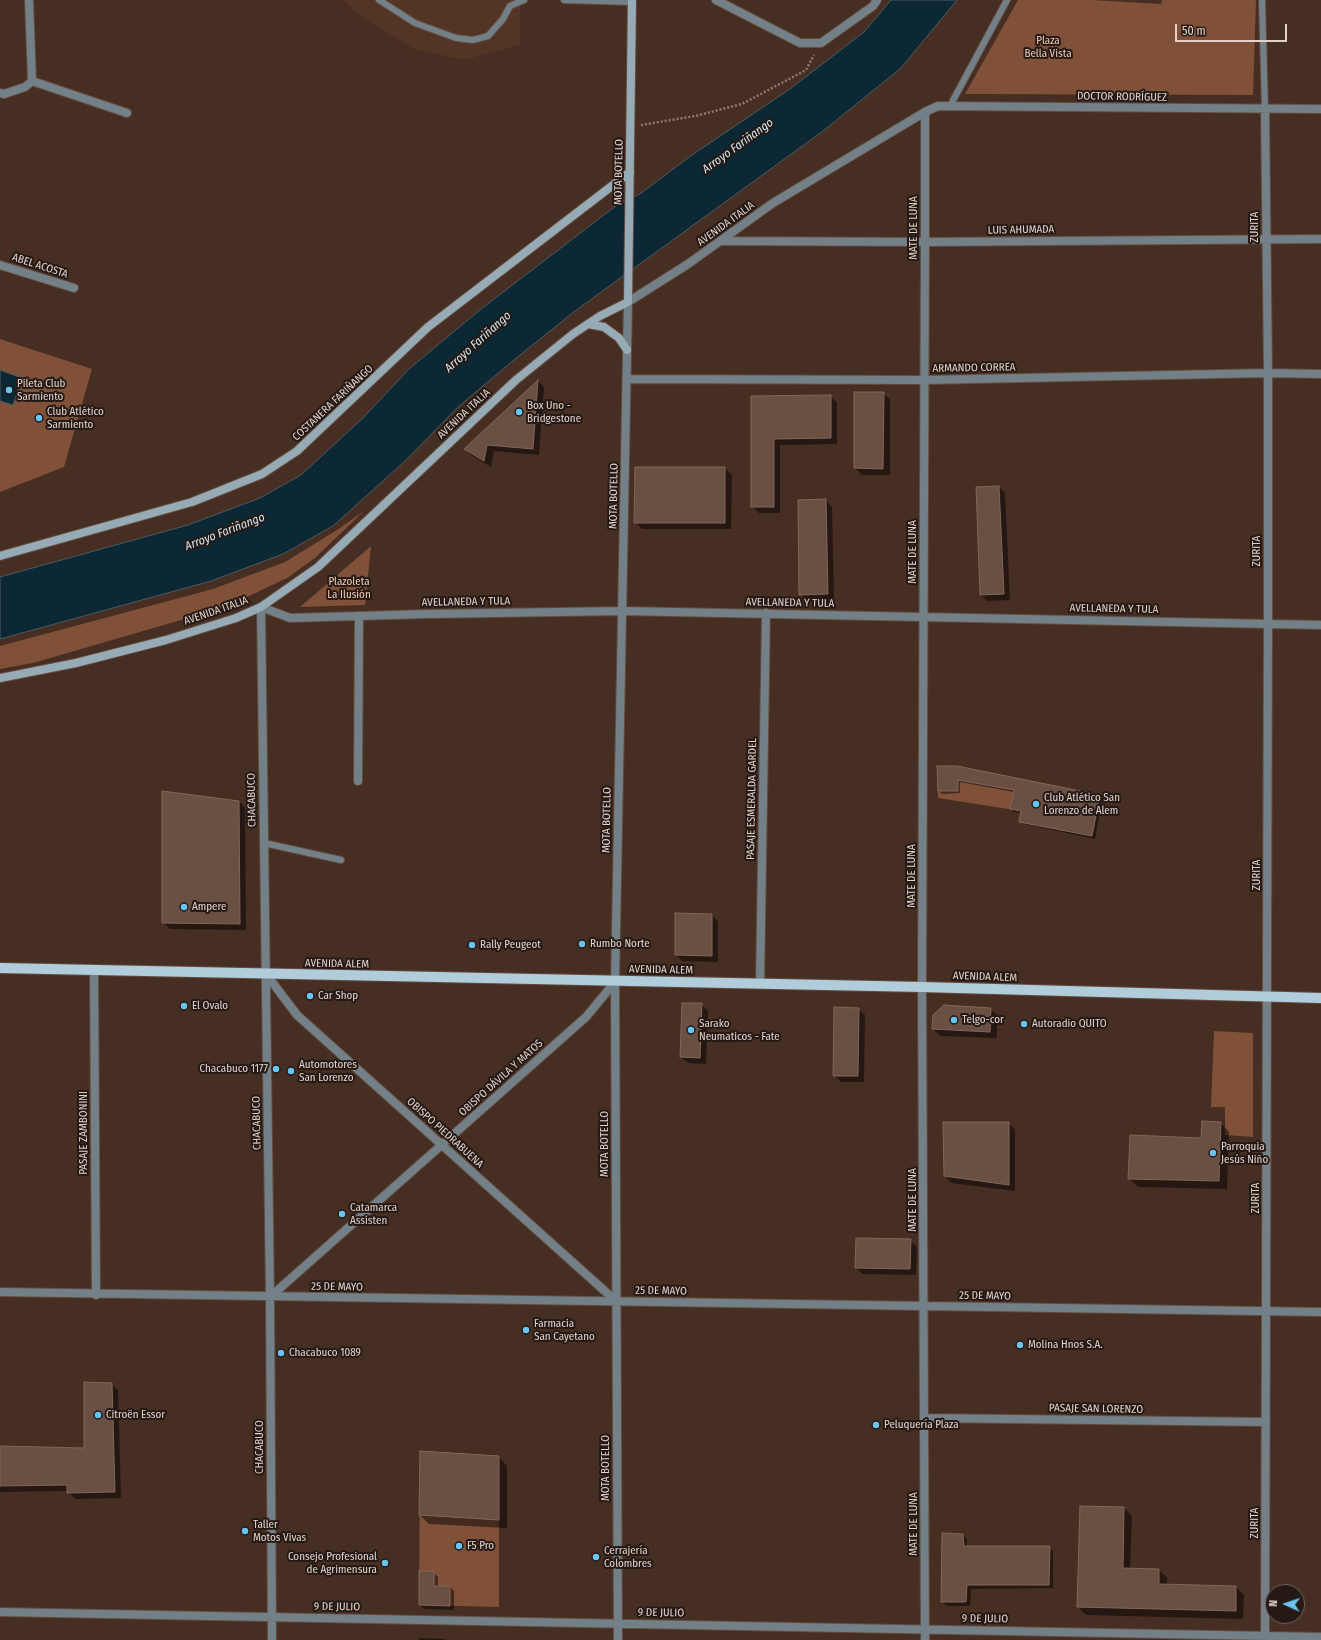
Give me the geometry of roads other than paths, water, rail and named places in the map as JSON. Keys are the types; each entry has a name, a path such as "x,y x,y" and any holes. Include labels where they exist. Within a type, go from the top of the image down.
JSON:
{"main road":[{"name":"AVENIDA ALEM","path":"0,968 615,982 922,987 1321,998"}],"street":[{"path":"29,0 32,81"},
{"path":"716,0 800,43 821,43 873,6 877,0"},
{"name":"MOTA BOTELLO","path":"618,1640 615,982 623,611 632,1"},
{"path":"0,93 4,94 25,87 32,81"},
{"path":"32,81 127,113"},
{"name":"DOCTOR RODRÍGUEZ","path":"925,112 938,106 1321,109"},
{"name":"ZURITA","path":"1265,109 1268,373 1268,997 1265,1638"},
{"name":"AVENIDA ITALIA","path":"0,678 76,662 166,640 236,618 261,607 318,567 516,380 573,334 628,302 688,264 773,203 925,112"},
{"name":"MATE DE LUNA","path":"925,112 922,987 925,1640"},
{"name":"COSTANERA FARIÑANGO","path":"0,556 192,502 262,474 297,451 428,327 630,172"},
{"name":"LUIS AHUMADA","path":"722,241 925,242 1321,239"},
{"name":"ABEL ACOSTA","path":"0,265 74,288"},
{"path":"588,324 604,327 619,338 627,350"},
{"name":"ARMANDO CORREA","path":"627,379 925,380 1268,373 1321,374"},
{"name":"AVELLANEDA Y TULA","path":"261,607 290,618 623,611 1321,625"},
{"name":"CHACABUCO","path":"261,607 270,1297 272,1640"},
{"name":"PASAJE ESMERALDA GARDEL","path":"760,984 766,613"},
{"path":"358,781 359,616"},
{"name":"PASAJE ZAMBONINI","path":"94,970 96,1295"},
{"name":"OBISPO PIEDRABUENA","path":"266,974 297,1015 617,1302"},
{"name":"OBISPO DÁVILA Y MATOS","path":"270,1297 586,1017 615,982"},
{"name":"25 DE MAYO","path":"0,1292 96,1295 1321,1312"},
{"name":"PASAJE SAN LORENZO","path":"925,1418 1266,1422"},
{"name":"9 DE JULIO","path":"0,1612 925,1628 1095,1636 1265,1638 1321,1637"}],"lane":[{"path":"380,0 415,23 456,38 473,40 488,36 503,19 510,3 524,0"},
{"path":"564,0 632,1"},
{"path":"950,106 1007,0"},
{"path":"1262,0 1265,109"},
{"path":"264,843 341,860"}],"water":[{"name":"Arroyo Fariñango","path":"891,0 957,0 901,68 823,131 575,311 515,359 458,407 405,461 333,526 283,554 211,581 0,639 0,577 188,525 260,498 301,475 363,418 409,369 481,309 617,205 640,194 692,155 790,89 864,32"},
{"name":"Pileta Club Sarmiento","path":"0,370 22,378 13,405 0,401"}],"place":[{"name":"Pileta Club Sarmiento","path":"9,390"},
{"name":"Box Uno - Bridgestone","path":"519,412"},
{"name":"Club Atlético Sarmiento","path":"39,418"},
{"name":"Club Atlético San Lorenzo de Alem","path":"1036,804"},
{"name":"Ampere","path":"184,907"},
{"name":"Rumbo Norte","path":"582,944"},
{"name":"Rally Peugeot","path":"472,945"},
{"name":"Car Shop","path":"310,996"},
{"name":"El Ovalo","path":"184,1006"},
{"name":"Telgo-cor","path":"954,1020"},
{"name":"Autoradio QUITO","path":"1024,1024"},
{"name":"Sarako Neumaticos - Fate","path":"691,1030"},
{"name":"Chacabuco 1177","path":"276,1069"},
{"name":"Automotores San Lorenzo","path":"291,1071"},
{"name":"Parroquia Jesús Niño","path":"1213,1153"},
{"name":"Catamarca Assisten","path":"342,1214"},
{"name":"Farmacia San Cayetano","path":"526,1330"},
{"name":"Molina Hnos S.A.","path":"1020,1345"},
{"name":"Chacabuco 1089","path":"281,1353"},
{"name":"Citroën Essor","path":"98,1415"},
{"name":"Peluquería Plaza","path":"876,1425"},
{"name":"Taller Motos Vivas","path":"245,1531"},
{"name":"F5 Pro","path":"459,1546"},
{"name":"Cerrajería Colombres","path":"596,1557"},
{"name":"Consejo Profesional de Agrimensura","path":"385,1563"}],"park label":[{"name":"Plaza Bella Vista","path":"1048,47"},
{"name":"Plazoleta La Ilusión","path":"349,588"}]}
